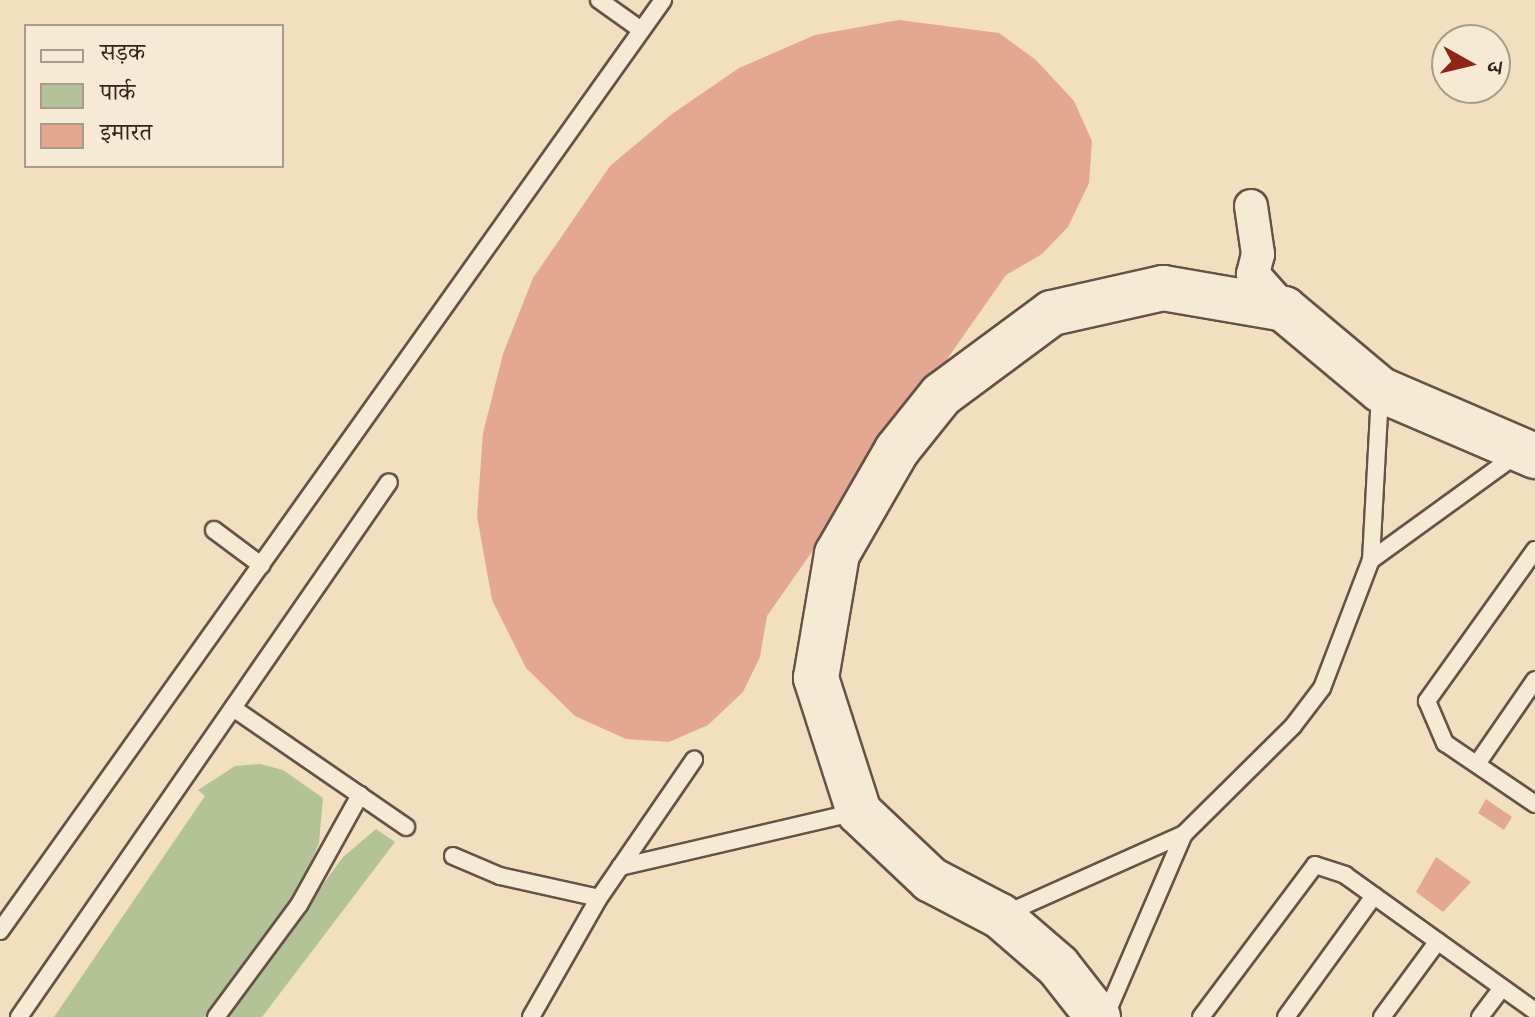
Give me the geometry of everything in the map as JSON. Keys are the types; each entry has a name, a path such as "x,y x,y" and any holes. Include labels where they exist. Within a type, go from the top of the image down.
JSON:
{"street":[{"path":"1251,206 1258,254 1253,274 1284,309 1381,390 1528,453"},
{"path":"1098,1017 1058,966 1000,916 931,880 859,812 816,678 837,554 897,450 941,395 1052,313 1163,288 1284,309"}],"lane":[{"path":"599,0 641,30"},
{"path":"0,931 663,0"},
{"path":"1000,916 1184,834 1293,726 1322,688 1371,560 1381,390"},
{"path":"1371,560 1528,453"},
{"path":"19,1017 389,482"},
{"path":"214,530 261,565"},
{"path":"1535,550 1427,701 1445,743 1535,804"},
{"path":"1477,764 1535,680"},
{"path":"233,708 406,827"},
{"path":"531,1017 599,898 694,760"},
{"path":"216,1017 299,905 360,795"},
{"path":"620,867 859,812"},
{"path":"1105,1017 1184,834"},
{"path":"453,856 500,876 599,898"},
{"path":"1201,1017 1315,865 1345,875 1535,1011"},
{"path":"1286,1017 1374,896"},
{"path":"1382,1017 1438,941"},
{"path":"1480,1017 1502,988"}],"green space":[{"path":"260,764 283,770 323,798 319,843 297,895 205,1017 54,1017 205,796 198,790 235,766"},
{"path":"376,829 395,842 262,1017 225,1017 343,857"}],"building":[{"path":"899,20 999,33 1036,60 1074,101 1092,141 1089,183 1068,227 1042,254 1006,275 767,616 760,657 743,692 708,725 669,742 626,739 575,716 526,668 492,600 477,516 483,433 503,354 533,278 610,166 672,114 739,68 815,35"},
{"path":"1486,799 1512,817 1504,830 1478,813"},
{"path":"1436,857 1471,882 1443,912 1416,892"}]}
